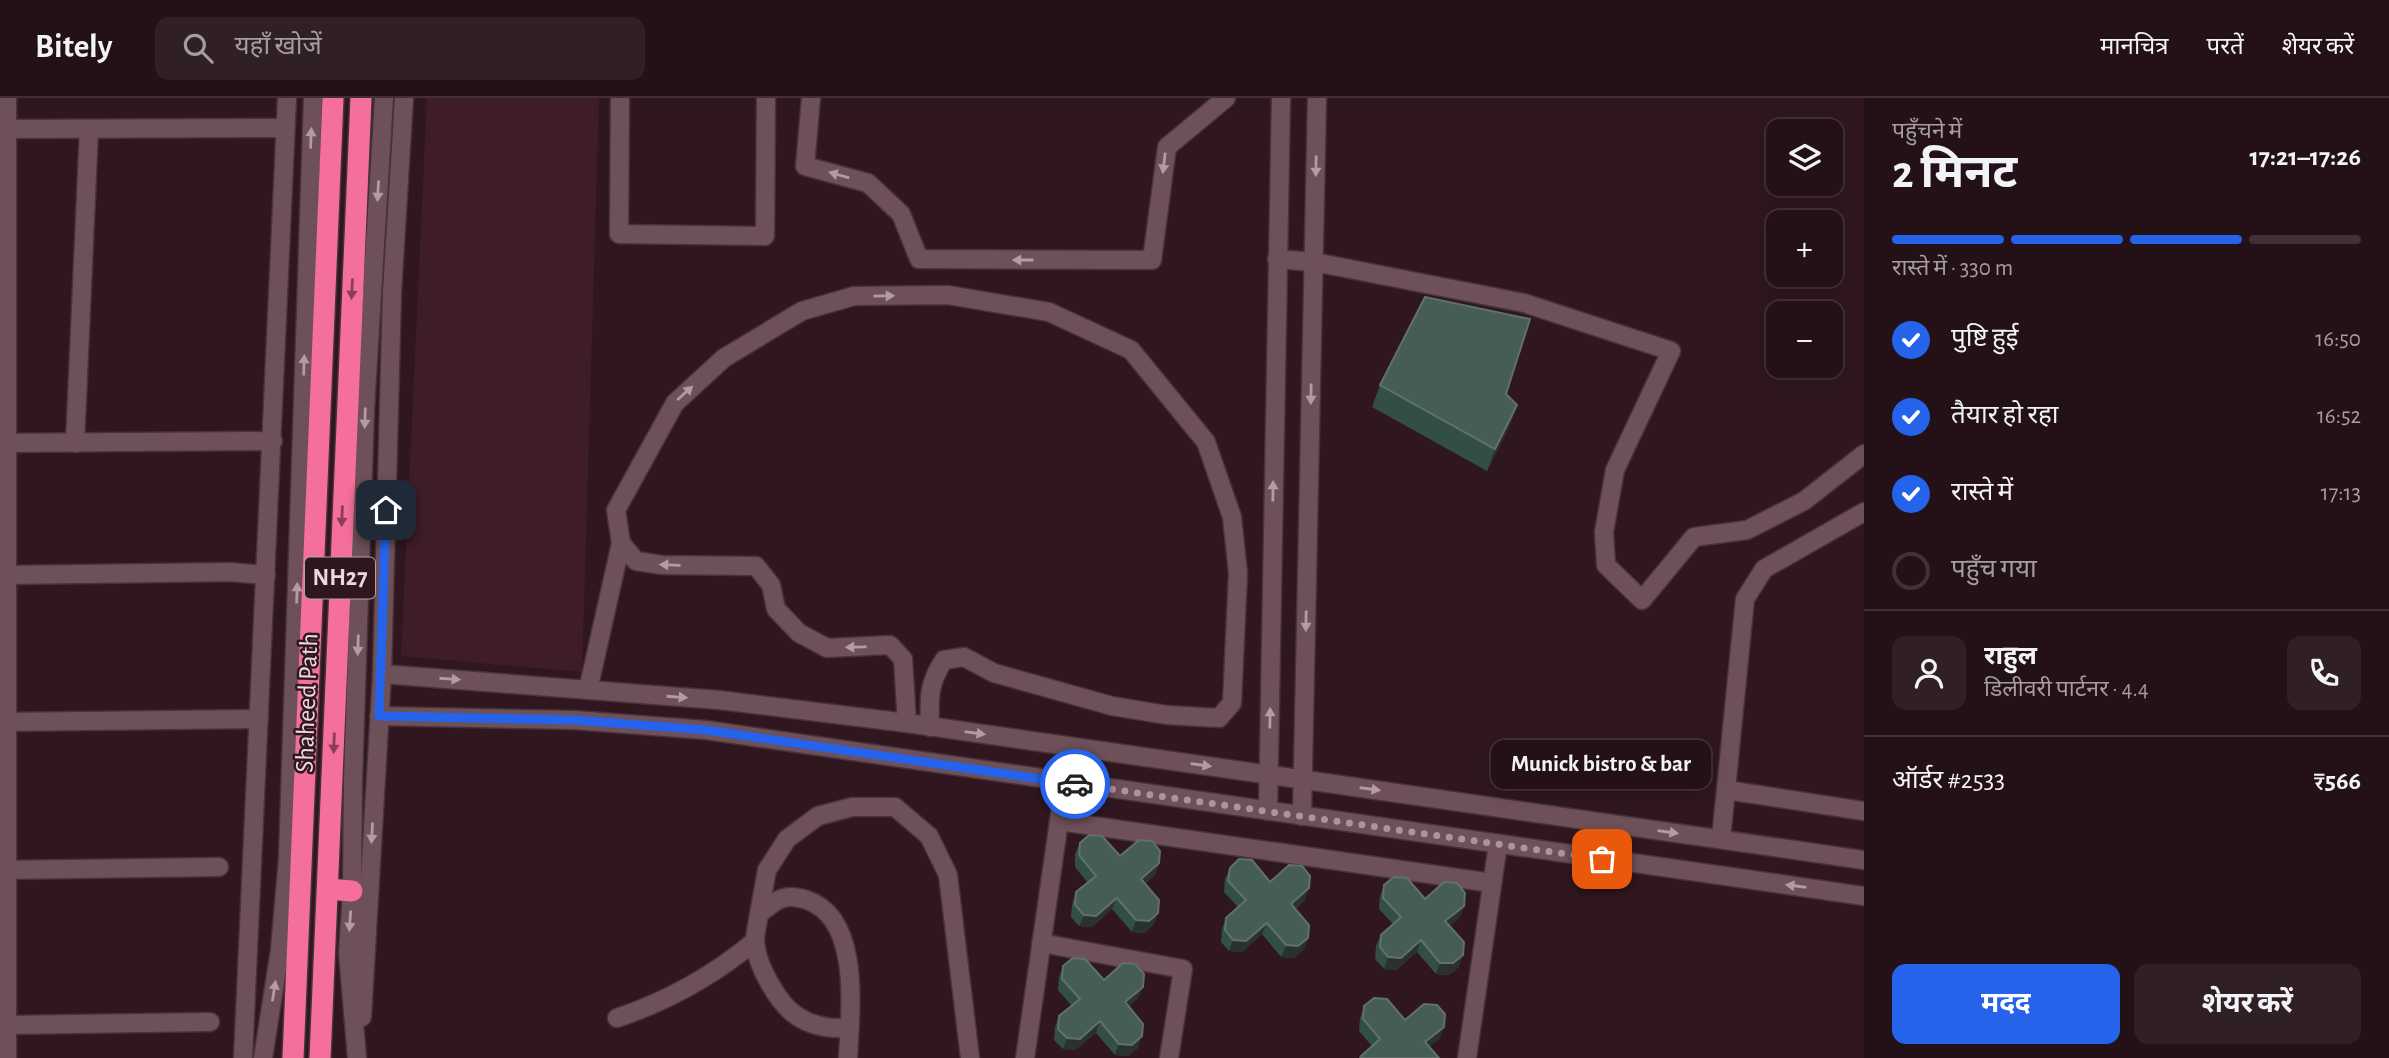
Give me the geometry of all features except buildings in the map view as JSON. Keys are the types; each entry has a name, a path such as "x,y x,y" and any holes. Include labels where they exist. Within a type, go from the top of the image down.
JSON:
{"highway":[{"name":"Shaheed Path","path":"293,1058 298,775 333,98"},
{"name":"Shaheed Path","path":"320,1058 361,98"},
{"path":"328,889 352,891"}],"street":[{"path":"7,98 3,443 7,575 4,722 7,1058"},
{"path":"243,1058 287,98"},
{"path":"263,1058 281,939 298,775 313,98"},
{"path":"358,1058 348,953 365,409 384,98"},
{"path":"358,1058 382,674 392,292 404,98"},
{"path":"620,98 619,234 765,236 766,98"},
{"path":"811,98 805,166 868,183 901,214 919,260 1152,260 1167,147 1226,98"},
{"path":"1268,811 1281,98"},
{"path":"1302,816 1317,98"},
{"path":"7,129 285,128"},
{"path":"75,443 89,129"},
{"path":"1277,259 1314,262 1524,303 1671,351 1615,470 1604,532 1606,565 1642,600 1694,537 1747,530 1804,501 1864,454"},
{"path":"588,690 621,543 616,510 675,403 724,358 802,311 854,296 948,295 1049,312 1131,351 1206,442 1232,517 1238,573 1232,703 1219,718 1167,715 1112,706 994,673 964,657 954,657 944,660 934,676 929,695 930,727"},
{"path":"3,443 272,441"},
{"path":"1721,839 1745,599 1763,569 1864,512"},
{"path":"621,543 636,561 662,565 756,566 771,585 776,609 800,633 827,648 890,645 902,659 907,723"},
{"path":"7,575 230,572 266,575"},
{"path":"382,674 719,700 907,723 1864,860"},
{"path":"379,716 574,720 706,730 1864,895"},
{"path":"4,722 259,719"},
{"path":"1025,1058 1064,783"},
{"path":"1726,790 1864,811"},
{"path":"849,1028 832,1029 814,1025 794,1015 763,974 755,941 767,870 787,839 818,816 852,807 895,807 929,836 948,875 970,1058"},
{"path":"1059,821 1492,883"},
{"path":"1466,1058 1498,844"},
{"path":"4,870 219,867"},
{"path":"759,914 776,900 795,895 819,904 838,927 845,943 849,975 848,1058"},
{"path":"249,938 267,943 281,939"},
{"path":"617,1018 648,1008 695,983 728,964 755,941"},
{"path":"1041,943 1183,969 1169,1058"},
{"path":"7,1025 210,1023"}],"shaded area":[{"path":"427,98 599,98 582,672 401,656"}],"way so far":[{"path":"1075,784 1602,859"}],"place":[{"name":"Munick bistro & bar","path":"1602,859"}],"route":[{"path":"386,510 379,716 574,720 706,730 1075,784"}]}
